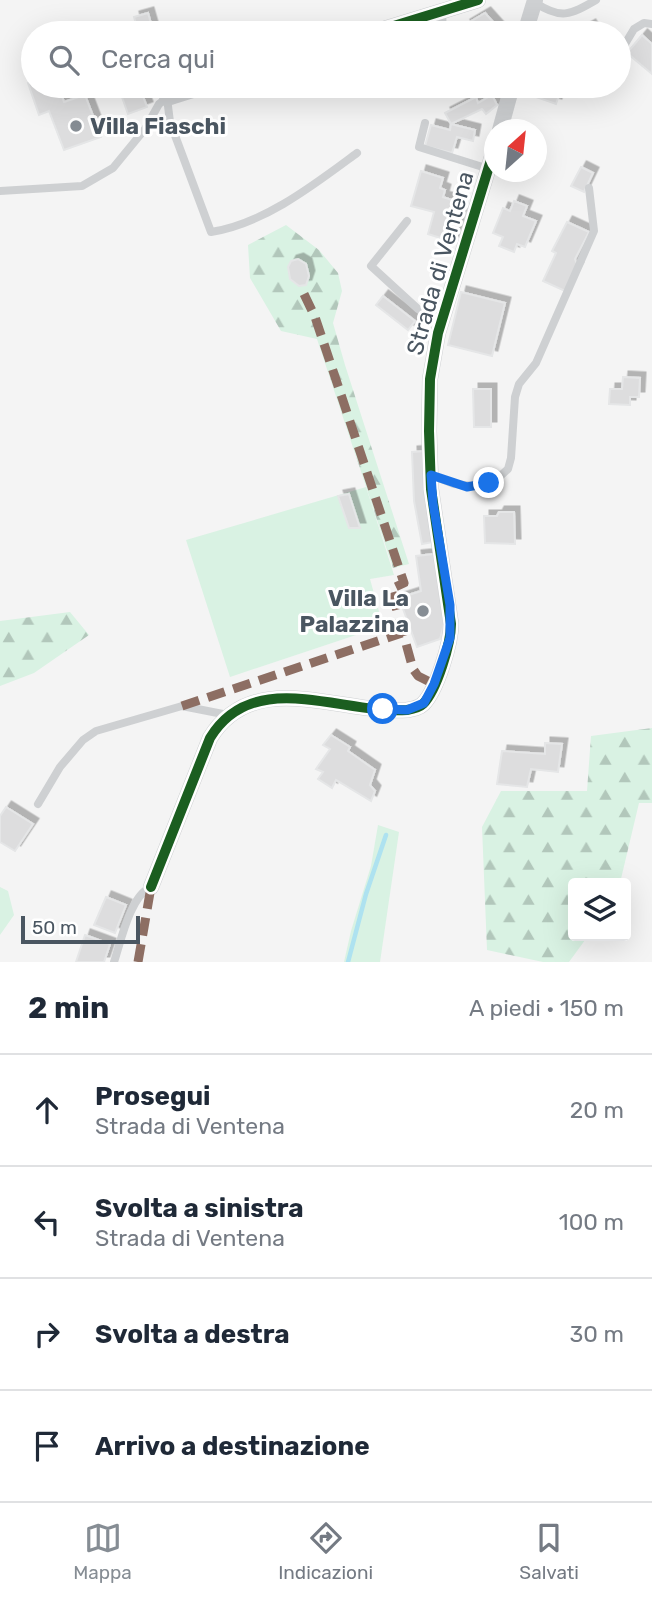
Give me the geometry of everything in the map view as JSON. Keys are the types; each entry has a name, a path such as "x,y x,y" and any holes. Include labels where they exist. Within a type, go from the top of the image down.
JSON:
{"street":[{"path":"410,21 478,0"},
{"path":"528,21 534,1"},
{"path":"503,119 509,98"},
{"name":"Strada di Ventena","path":"228,715 249,703 284,699 398,711 417,708 424,703 434,684 451,631 450,605 433,503 430,379 440,324 485,182"},
{"path":"150,887 209,738 228,715"}],"lane":[{"path":"534,1 554,12 566,14 596,0"},
{"path":"442,11 442,21"},
{"path":"631,34 645,23 652,24"},
{"path":"0,191 82,186 113,168 145,129 159,104 167,98 170,122 211,232 234,228 309,189 357,152"},
{"path":"425,123 419,148 484,168"},
{"path":"431,475 454,484 475,486 495,481 508,469 515,397 519,384 536,363 594,231 589,188"},
{"path":"407,221 371,266 418,309 440,324"},
{"path":"38,804 60,767 83,740 96,731 182,706 228,715"},
{"path":"114,962 135,902 141,892 150,887"}],"green space":[{"path":"286,225 319,250 338,273 342,291 333,323 409,564 393,568 317,339 281,331 250,278 248,245"},
{"path":"366,487 394,575 370,579 383,626 230,677 186,540"},
{"path":"70,612 89,635 34,673 0,686 0,621"},
{"path":"652,728 652,803 639,803 621,878 568,878 568,941 584,941 569,962 543,962 487,950 482,827 501,791 587,791 591,736"},
{"path":"378,825 399,832 380,962 344,962 371,866"},
{"path":"0,887 8,891 14,915 0,935"}],"building":[{"path":"148,13 150,21 135,21 134,17"},
{"path":"485,13 492,21 472,21"},
{"path":"642,35 652,44 652,74 631,56 631,48"},
{"name":"Villa Fiaschi","path":"33,98 63,98 64,102 86,98 101,137 64,150 49,111 39,115"},
{"path":"122,98 144,98 147,107 128,114"},
{"path":"474,98 478,103 494,98 497,105 486,114 482,109 451,124 445,113"},
{"path":"539,98 558,98 556,104"},
{"path":"451,124 475,130 473,141 457,137 452,153 425,146 431,125 450,130"},
{"path":"581,167 593,173 584,192 571,186"},
{"path":"421,171 443,178 440,188 445,190 443,197 458,202 455,212 461,214 453,242 428,234 434,212 411,206"},
{"path":"514,201 527,206 523,216 536,221 525,247 517,244 514,252 499,246 503,237 493,233 503,208 510,211"},
{"path":"567,222 589,232 575,259 578,267 565,291 543,281 556,253 552,251"},
{"path":"298,259 306,264 309,276 306,285 299,286 290,279 288,267 291,261"},
{"path":"461,292 505,303 492,356 448,345"},
{"path":"383,296 415,321 408,330 376,305"},
{"path":"623,377 640,378 639,397 630,397 630,405 609,404 610,389 622,389"},
{"path":"473,389 491,389 491,427 474,427"},
{"path":"425,451 433,542 422,544 414,501 412,452"},
{"path":"349,494 360,528 349,528 338,496"},
{"path":"499,512 514,512 515,544 485,543 484,516 497,516"},
{"name":"Villa La Palazzina","path":"434,554 444,624 440,639 417,647 399,598 421,591 416,556"},
{"path":"331,735 350,747 348,751 375,770 370,785 375,791 371,801 336,780 332,788 318,779 323,772 316,769 330,749 323,745"},
{"path":"545,743 562,744 558,772 531,769 527,787 497,784 502,751 545,754"},
{"path":"6,807 33,824 15,851 0,842 0,816"},
{"path":"106,897 126,905 115,933 94,925"},
{"path":"85,935 110,944 104,962 76,962"}],"waterway":[{"path":"348,962 366,894 386,835"}],"marked path":[{"path":"304,294 315,317 404,583 391,589 413,669 418,676 434,684"},
{"path":"182,706 402,633"},
{"path":"138,962 151,887"}],"cycle path":[{"path":"410,21 478,0"},
{"path":"151,887 210,738 228,716 250,704 275,699 301,699 382,710 407,710 421,705 438,678 446,654 451,624 431,489 430,379 438,333 484,182"}],"place":[{"name":"Villa Fiaschi","path":"76,126"},
{"name":"Villa La Palazzina","path":"423,611"}],"route":[{"path":"383,709 407,710 424,703 434,684 450,638 450,605 431,475 467,487 489,483"}]}
